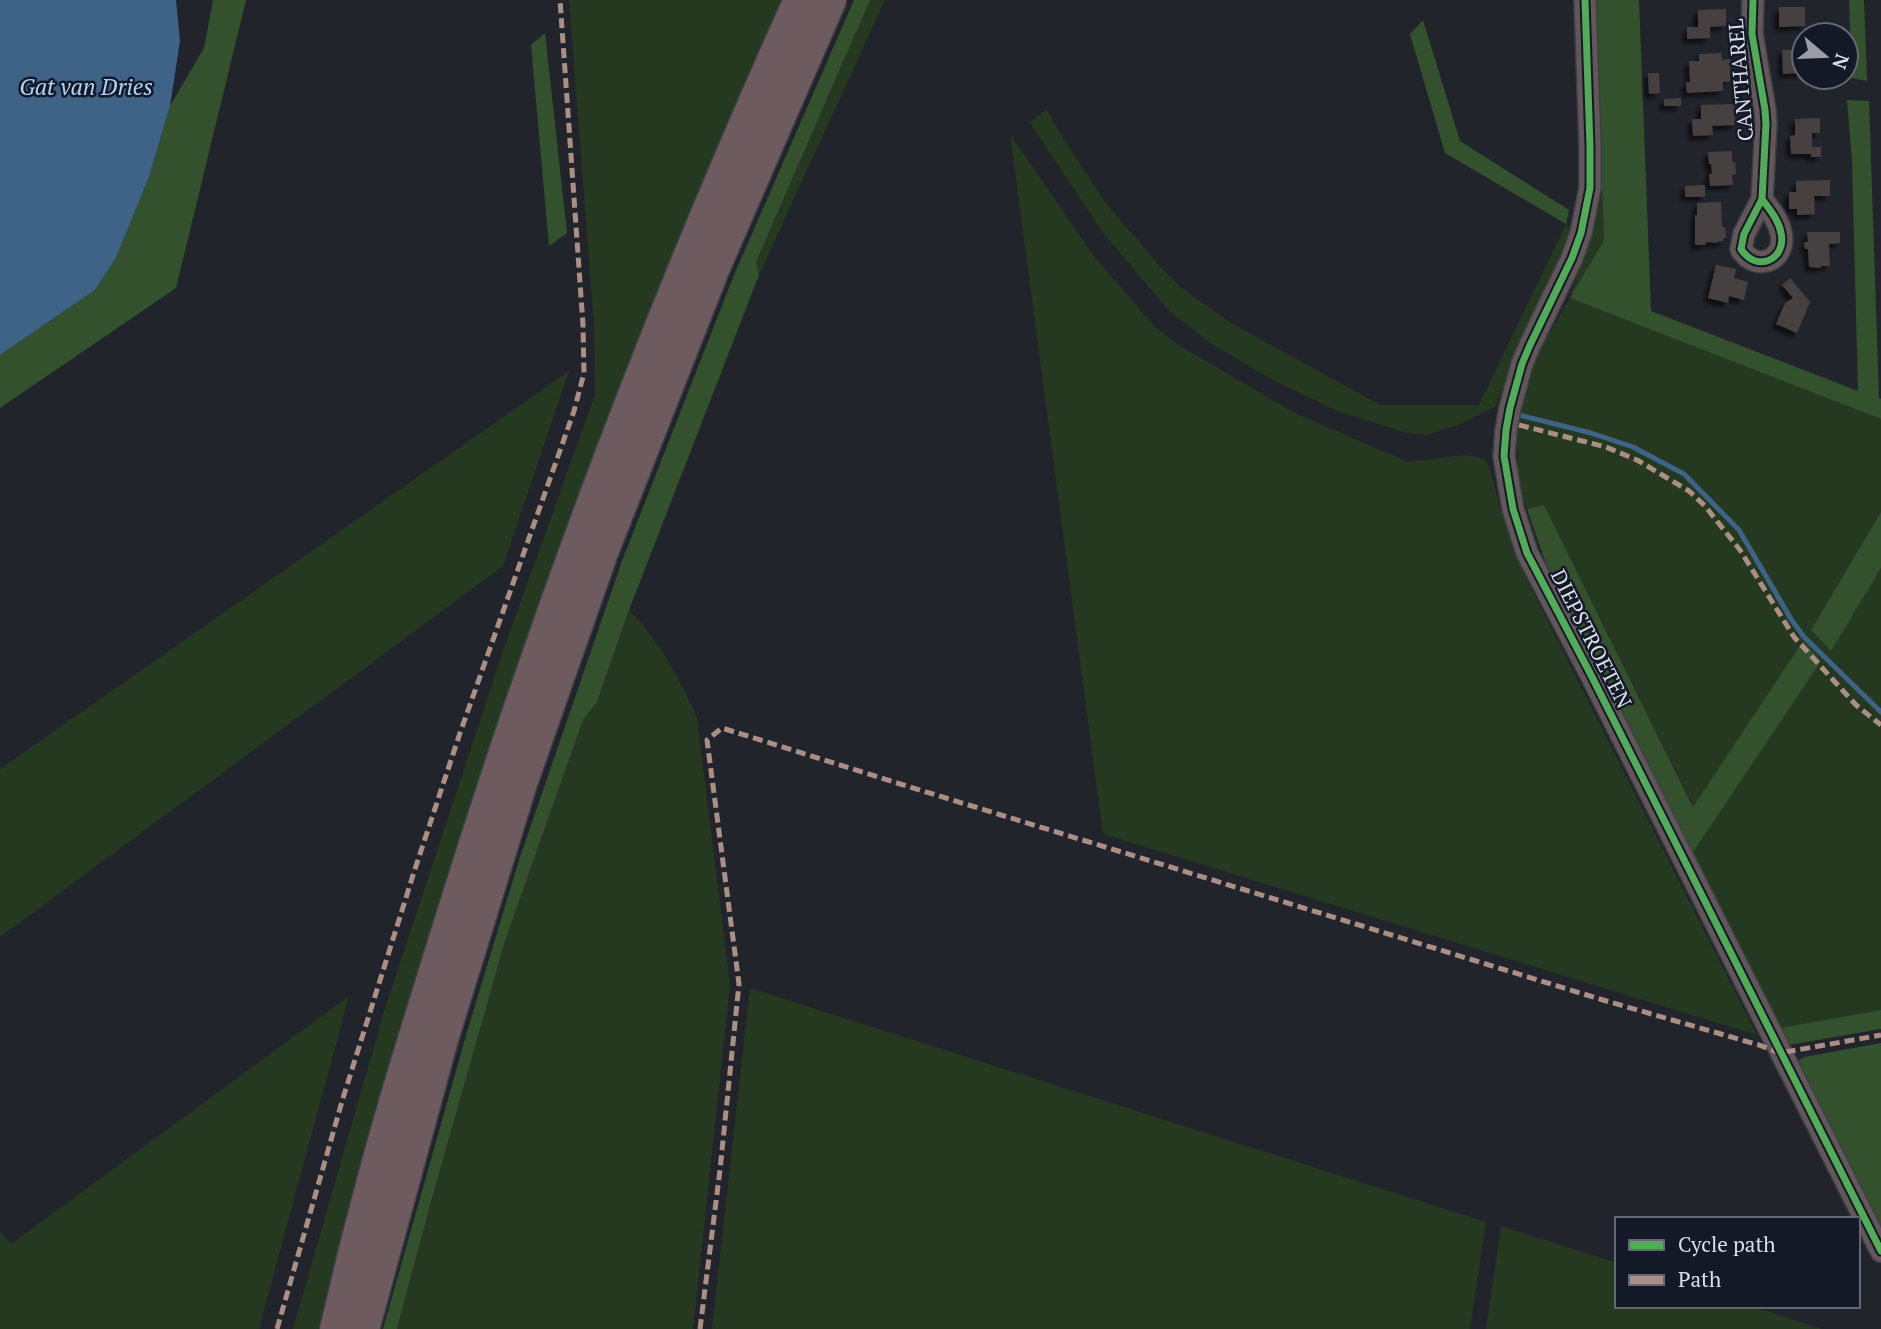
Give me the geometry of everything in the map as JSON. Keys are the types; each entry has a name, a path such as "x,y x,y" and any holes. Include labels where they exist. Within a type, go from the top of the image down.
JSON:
{"highway":[{"path":"336,1329 365,1210 416,1033 523,696 579,540 688,258 800,0"},
{"path":"363,1329 446,1026 521,783 602,552 714,267 830,0"}],"street":[{"name":"DIEPSTROETEN","path":"1585,0 1590,188 1572,258 1522,364 1510,408 1504,456 1513,509 1527,553 1881,1251"},
{"name":"CANTHAREL","path":"1753,0 1752,34 1765,110 1762,199"}],"green space":[{"path":"213,0 246,0 176,288 0,408 0,355 95,290 116,258 149,177 170,106 204,48"},
{"path":"569,0 781,0 675,250 526,640 455,849 353,1193 318,1329 293,1329 386,1005 503,651 595,395 594,325"},
{"path":"854,0 870,0 756,262 759,275 629,610 597,702 583,720 505,941 397,1329 383,1329 519,860 622,561 734,275"},
{"path":"870,0 885,0 759,275 756,262"},
{"path":"1595,0 1639,0 1651,311 1858,391 1852,161 1847,100 1869,101 1881,419 1570,298 1604,240"},
{"path":"1849,0 1864,0 1867,81 1860,80 1860,21 1850,21"},
{"path":"1423,20 1460,141 1569,210 1566,224 1445,153 1410,34"},
{"path":"545,33 567,233 549,246 531,45"},
{"path":"1046,109 1105,202 1179,286 1231,323 1380,405 1479,405 1566,224 1572,227 1495,407 1456,426 1425,435 1403,432 1337,411 1273,380 1213,345 1169,311 1104,234 1030,123"},
{"path":"1010,134 1093,255 1155,327 1180,346 1295,413 1408,462 1464,455 1485,459 1523,572 1757,1035 1103,834"},
{"path":"1602,193 1604,240 1571,298 1881,419 1881,512 1811,630 1831,650 1881,568 1881,1010 1780,1028 1691,855 1803,641 1694,807 1544,505 1527,509 1518,480 1517,432 1522,396 1536,356 1570,298"},
{"path":"569,371 503,566 0,937 0,769"},
{"path":"1544,505 1693,807 1803,641 1821,661 1691,855 1545,561 1527,509"},
{"path":"1881,512 1881,568 1831,651 1811,630"},
{"path":"629,610 650,634 668,661 697,718 730,985 693,1329 397,1329 505,941 583,720 597,702"},
{"path":"750,988 1486,1222 1470,1329 712,1329"},
{"path":"349,996 259,1329 0,1329 0,1231 11,1244"},
{"path":"1881,1010 1881,1029 1789,1045 1780,1028"},
{"path":"1881,1043 1881,1228 1797,1061 1804,1057"},
{"path":"1501,1226 1615,1262 1615,1308 1757,1308 1822,1329 1486,1329"}],"water":[{"name":"Gat van Dries","path":"0,0 176,0 180,41 170,106 149,177 116,258 95,290 0,355"}],"building":[{"path":"1779,7 1805,7 1805,21 1790,21 1790,27 1779,27"},
{"path":"1726,9 1726,26 1710,27 1710,38 1687,39 1687,27 1698,27 1698,10"},
{"path":"1782,50 1790,50 1790,74 1783,74"},
{"path":"1721,53 1722,60 1730,59 1730,81 1723,82 1723,91 1687,93 1686,82 1690,82 1689,61 1699,61 1699,54"},
{"path":"1648,73 1659,73 1660,93 1649,94"},
{"path":"1681,98 1681,106 1664,106 1664,99"},
{"path":"1735,104 1735,125 1712,126 1713,135 1693,136 1692,119 1701,119 1701,105"},
{"path":"1820,118 1820,133 1812,133 1812,147 1821,147 1821,157 1791,154 1790,136 1795,135 1795,119"},
{"path":"1732,151 1736,174 1732,175 1733,185 1710,186 1709,174 1712,174 1708,152"},
{"path":"1830,180 1830,196 1814,196 1815,214 1797,215 1797,209 1789,209 1789,192 1796,192 1796,181"},
{"path":"1705,185 1705,197 1685,197 1685,186"},
{"path":"1721,202 1722,227 1725,227 1726,238 1717,243 1695,245 1697,203"},
{"path":"1807,232 1840,232 1840,243 1829,244 1830,266 1809,267 1808,249 1805,249 1804,242 1808,242"},
{"path":"1716,265 1736,269 1734,278 1748,282 1744,300 1729,296 1728,303 1708,298"},
{"path":"1790,278 1810,302 1797,333 1776,324 1785,303 1793,298 1782,285"}],"waterway":[{"path":"1519,415 1591,433 1633,447 1684,474 1739,530 1804,637 1881,712"}],"marked path":[{"path":"277,1329 343,1098 415,869 574,411 584,373 560,0"},
{"path":"1519,425 1606,447 1637,460 1689,491 1705,506 1740,550 1794,637 1856,705 1881,725"},
{"path":"700,1329 739,984 707,740 722,728 1780,1053 1881,1035"}],"cycle path":[{"path":"1585,0 1590,188 1581,233 1572,258 1522,364 1510,408 1504,456 1513,509 1527,553 1881,1251"},
{"path":"1753,0 1752,34 1766,124 1762,199 1744,234 1741,249 1748,257 1762,262 1775,256 1782,242 1778,224 1762,199"}]}
